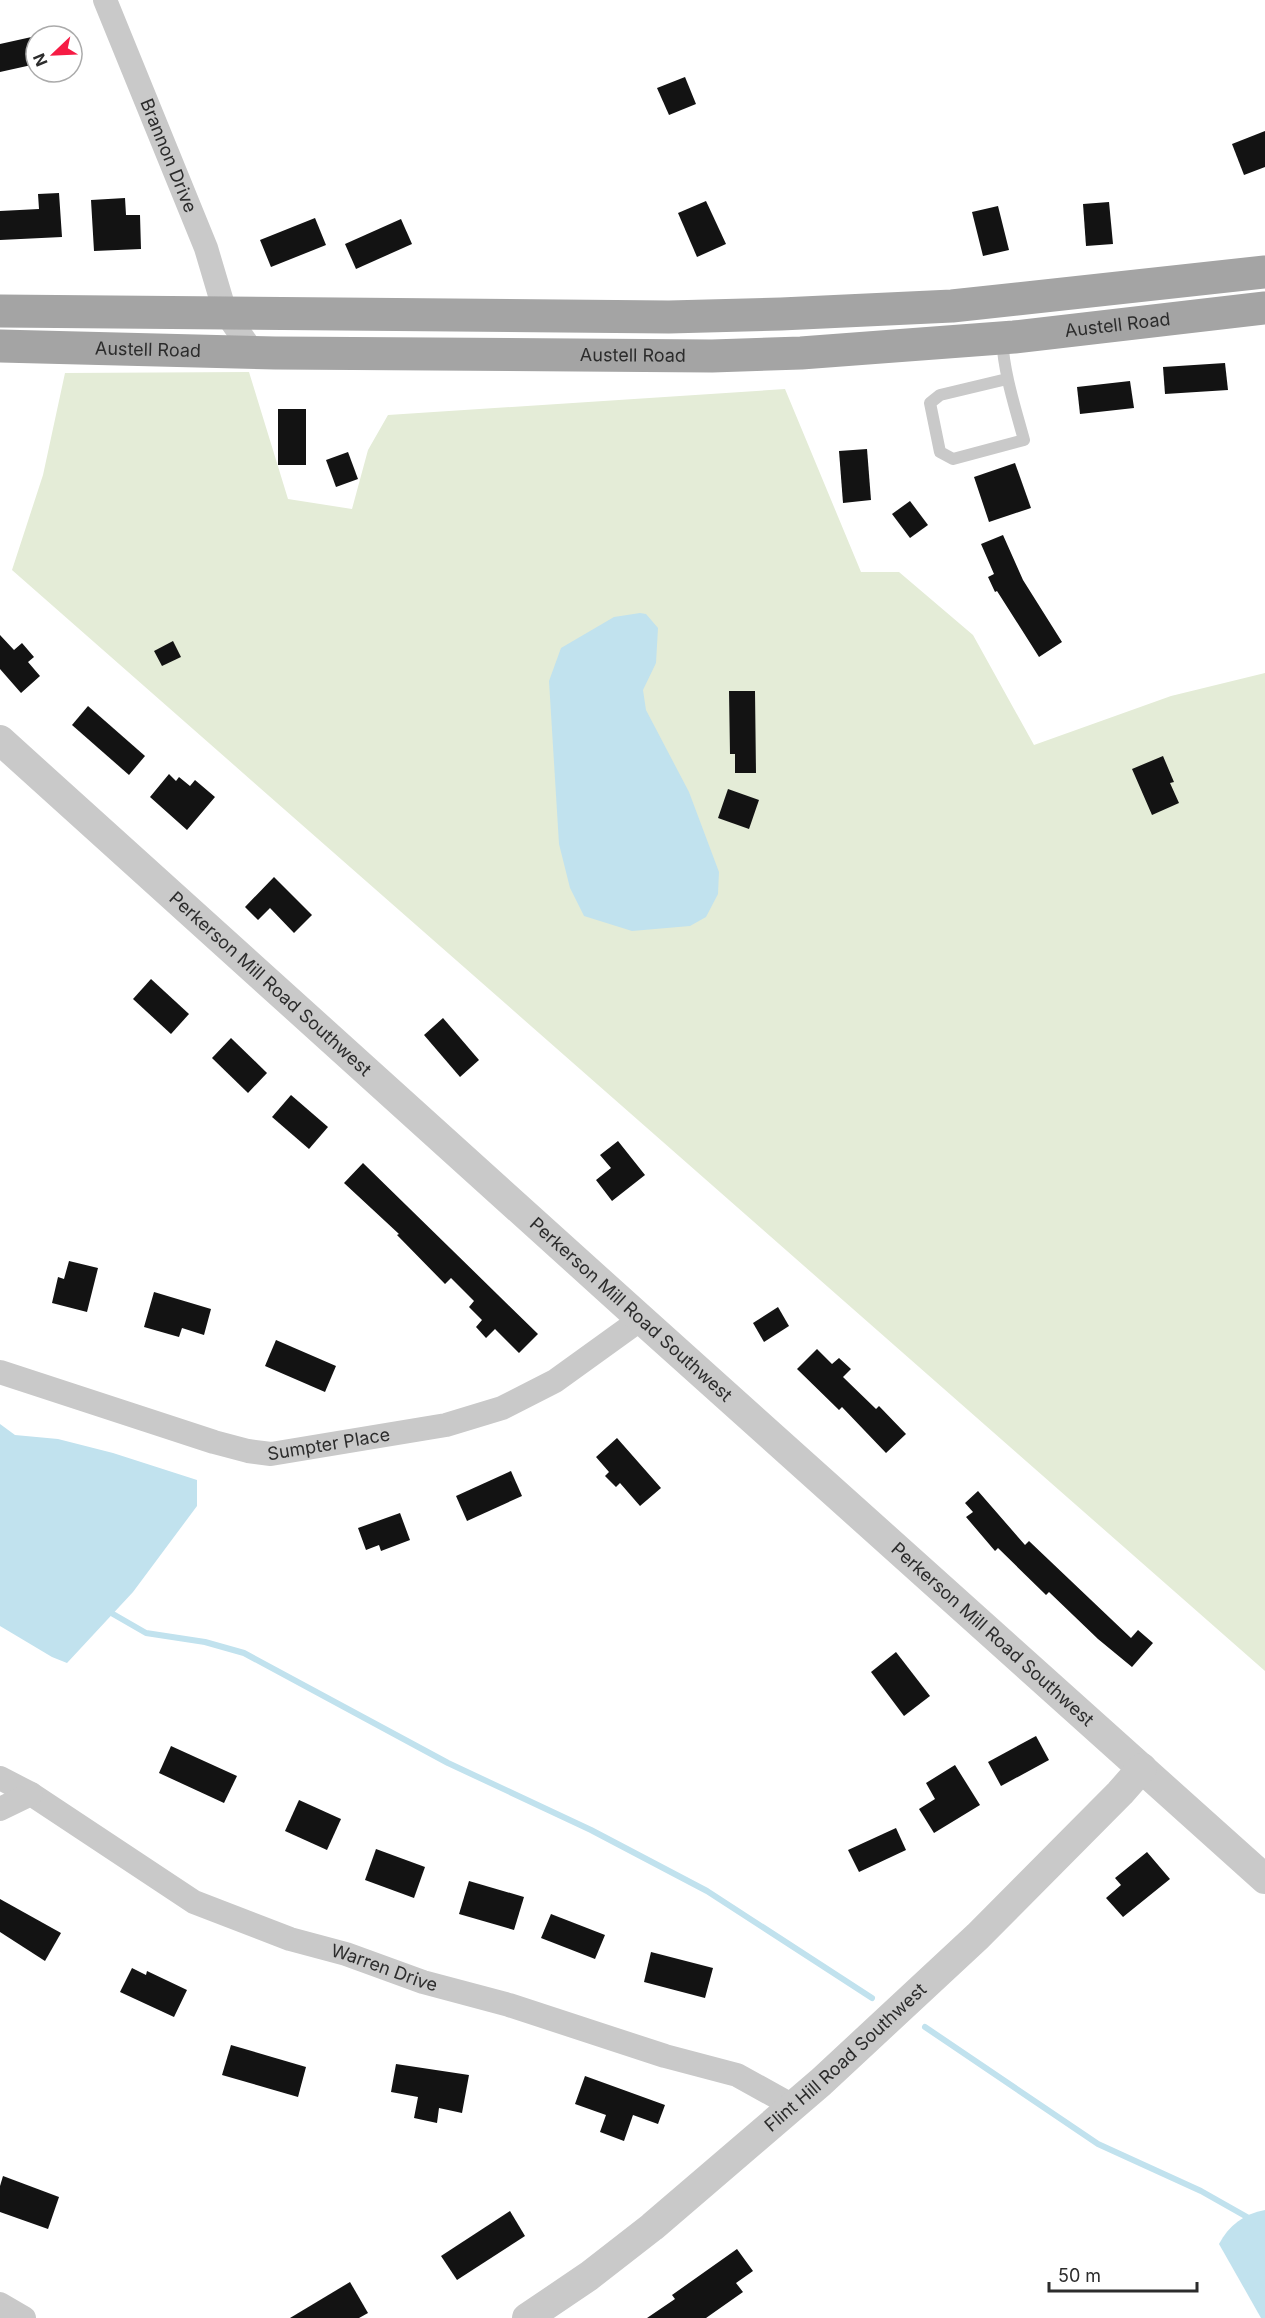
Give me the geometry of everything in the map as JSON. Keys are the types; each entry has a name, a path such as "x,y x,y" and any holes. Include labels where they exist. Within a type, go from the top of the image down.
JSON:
{"main road":[{"name":"Austell Road","path":"0,311 669,317 781,314 952,306 1265,272"},
{"name":"Austell Road","path":"0,346 712,356 801,353 1001,338 1265,308"}],"street":[{"name":"Brannon Drive","path":"105,0 206,248 225,312 252,351"},
{"name":"Perkerson Mill Road Southwest","path":"0,740 1265,1878"},
{"name":"Sumpter Place","path":"0,1372 214,1442 248,1451 271,1454 446,1425 502,1408 555,1381 641,1319"},
{"name":"Flint Hill Road Southwest","path":"527,2318 589,2276 652,2227 793,2106 978,1936 1142,1768"},
{"name":"Warren Drive","path":"0,1778 31,1794 194,1902 290,1939 346,1954 423,1982 509,2005 665,2056 737,2074 793,2106"},
{"path":"0,1809 31,1794"},
{"path":"0,2304 24,2318"}],"lane":[{"path":"1001,338 1003,365 1007,379 1024,440 953,459 940,452 930,403 940,395 1007,379"}],"green space":[{"path":"249,372 288,499 352,509 368,450 388,415 785,389 861,572 899,572 973,635 1034,745 1171,696 1265,673 1265,1671 12,570 43,475 65,373"}],"water":[{"path":"646,614 658,628 656,663 643,690 646,710 689,792 719,872 718,894 706,917 690,926 632,931 584,916 570,888 559,844 549,681 561,648 614,617"},
{"path":"0,1424 15,1435 58,1439 113,1453 197,1480 197,1506 133,1592 67,1663 52,1657 0,1626"},
{"path":"1265,2210 1265,2318 1261,2318 1219,2244 1227,2231 1238,2221 1250,2214"}],"building":[{"path":"24,39 24,67 0,72 0,44"},
{"path":"685,77 696,104 669,115 657,88"},
{"path":"1265,131 1265,167 1244,175 1232,144"},
{"path":"59,193 62,237 0,240 0,211 39,209 38,194"},
{"path":"125,198 126,215 140,215 141,249 94,251 91,200"},
{"path":"706,201 726,244 697,257 678,213"},
{"path":"1109,202 1113,244 1086,246 1083,204"},
{"path":"998,206 1009,250 983,256 972,212"},
{"path":"315,218 326,245 271,267 260,240"},
{"path":"401,219 412,244 356,269 345,244"},
{"path":"1225,363 1228,390 1165,394 1163,367"},
{"path":"1130,381 1134,408 1080,414 1077,387"},
{"path":"278,409 306,409 306,465 278,465"},
{"path":"867,449 871,500 843,503 839,451"},
{"path":"348,452 358,479 336,487 326,460"},
{"path":"1015,463 1031,508 989,522 974,477"},
{"path":"910,501 928,525 910,538 892,514"},
{"path":"1003,535 1023,580 1062,642 1039,657 997,591 995,592 988,577 994,574 981,544"},
{"path":"0,635 14,650 22,643 34,657 28,662 40,676 21,693 0,669"},
{"path":"173,641 181,657 162,666 154,651"},
{"path":"729,691 755,691 756,773 735,773 735,754 730,754"},
{"path":"88,706 145,756 129,775 72,725"},
{"path":"1163,756 1174,782 1170,783 1179,803 1152,815 1132,769"},
{"path":"169,774 176,781 179,777 190,786 195,780 215,797 187,830 150,797"},
{"path":"728,789 759,800 749,829 718,818"},
{"path":"274,877 312,915 294,933 270,908 258,920 245,907"},
{"path":"151,979 189,1014 171,1034 133,999"},
{"path":"443,1018 479,1060 460,1077 424,1035"},
{"path":"231,1038 267,1073 248,1093 212,1058"},
{"path":"291,1095 328,1127 309,1149 272,1117"},
{"path":"618,1141 645,1175 612,1201 596,1180 611,1168 600,1155"},
{"path":"363,1163 538,1334 519,1353 495,1329 486,1338 476,1327 482,1320 469,1307 474,1301 451,1278 445,1284 397,1235 399,1234 344,1183"},
{"path":"69,1261 98,1268 87,1312 52,1303 58,1277 64,1279"},
{"path":"154,1292 211,1309 204,1335 182,1328 179,1337 144,1327"},
{"path":"778,1307 789,1326 764,1342 753,1323"},
{"path":"276,1340 336,1366 325,1392 265,1366"},
{"path":"817,1349 832,1364 839,1358 851,1369 843,1377 876,1409 879,1406 906,1434 886,1453 842,1407 839,1410 797,1369"},
{"path":"617,1438 661,1488 640,1506 620,1483 616,1487 605,1476 609,1472 596,1457"},
{"path":"511,1471 522,1496 467,1521 456,1496"},
{"path":"978,1491 1025,1545 1029,1541 1131,1638 1138,1630 1153,1643 1132,1667 1098,1639 1049,1592 1046,1595 998,1548 995,1551 966,1517 973,1512 965,1503"},
{"path":"400,1513 410,1540 381,1551 379,1545 366,1550 358,1528"},
{"path":"896,1652 930,1696 904,1716 871,1672"},
{"path":"1036,1736 1049,1760 1001,1786 988,1762"},
{"path":"171,1746 237,1776 224,1803 159,1773"},
{"path":"955,1765 980,1805 934,1833 919,1809 935,1799 926,1783"},
{"path":"299,1800 341,1819 327,1850 285,1831"},
{"path":"896,1828 906,1850 859,1872 848,1850"},
{"path":"376,1849 425,1867 414,1898 365,1880"},
{"path":"1147,1852 1170,1879 1123,1917 1106,1898 1121,1885 1115,1878"},
{"path":"469,1881 524,1897 514,1930 459,1914"},
{"path":"0,1899 61,1933 45,1961 0,1932"},
{"path":"551,1914 605,1935 595,1959 541,1938"},
{"path":"651,1952 713,1968 705,1998 644,1982"},
{"path":"132,1968 146,1975 147,1971 187,1990 174,2017 120,1992"},
{"path":"231,2045 306,2067 298,2097 222,2075"},
{"path":"396,2064 469,2075 462,2113 439,2108 437,2123 414,2118 418,2097 391,2092"},
{"path":"585,2076 665,2105 658,2124 633,2115 624,2141 600,2132 606,2115 575,2104"},
{"path":"3,2176 59,2197 48,2229 0,2212 0,2186"},
{"path":"510,2211 525,2236 457,2280 441,2256"},
{"path":"737,2249 753,2271 736,2283 743,2292 706,2318 647,2318 675,2299 672,2295"},
{"path":"350,2282 368,2313 359,2318 290,2318"}],"waterway":[{"path":"113,1614 146,1633 205,1642 244,1653 448,1763 591,1830 707,1891 872,1998"},
{"path":"925,2027 1098,2144 1201,2191 1247,2217"}]}
